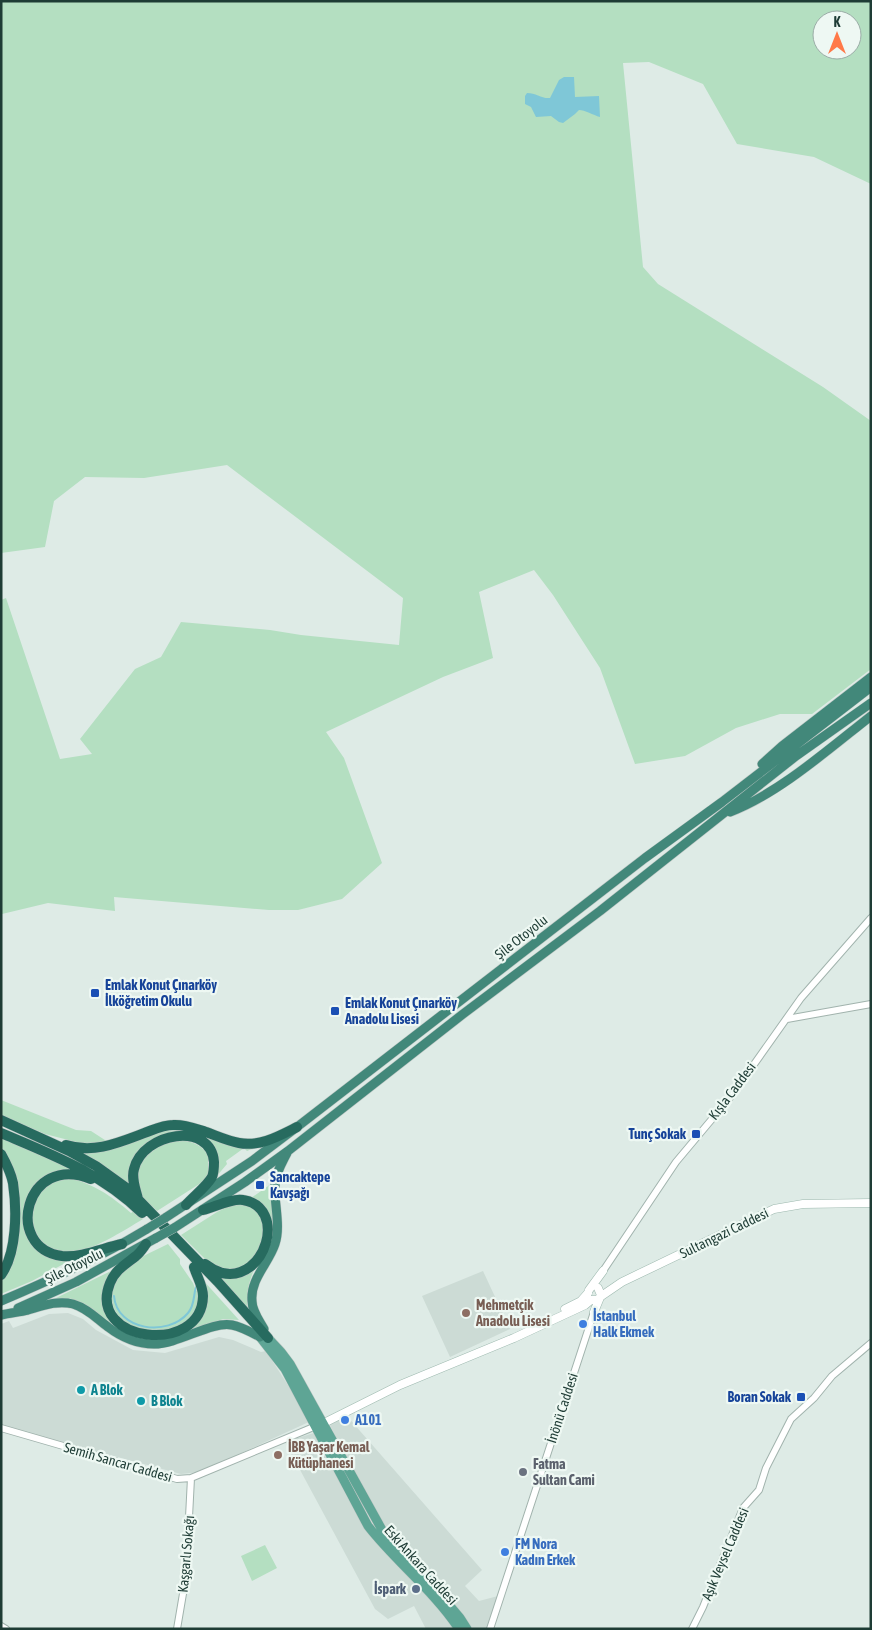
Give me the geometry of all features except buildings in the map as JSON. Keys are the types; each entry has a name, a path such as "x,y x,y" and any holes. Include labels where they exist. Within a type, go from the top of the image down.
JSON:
{"highway":[{"path":"722,802 782,746 871,677"},
{"name":"Şile Otoyolu","path":"1,1301 61,1275 122,1244 186,1205 252,1161 645,858 722,802 871,687"},
{"name":"Şile Otoyolu","path":"1,1315 76,1282 146,1244 203,1210 244,1182 600,911 796,756 871,704"},
{"path":"722,814 748,805 778,786 871,716"},
{"path":"1,1120 69,1150 96,1166 128,1190 264,1337"},
{"path":"34,1135 70,1146 104,1147 124,1142 160,1127 173,1124 188,1126 239,1143 250,1144 269,1140 297,1127"},
{"path":"1,1133 74,1164 117,1192 134,1205 195,1263 223,1273 242,1272 248,1269 261,1254 268,1235 268,1228 262,1211 254,1204 236,1199 203,1210"},
{"path":"139,1200 133,1179 134,1169 139,1158 152,1144 184,1135 195,1137 203,1143 210,1150 214,1158 213,1174 186,1205"},
{"path":"264,1337 255,1313 252,1292 254,1283 276,1242 275,1184 288,1150"},
{"path":"1,1154 8,1166 13,1182 15,1216 10,1255 1,1275"},
{"path":"117,1192 81,1175 71,1173 51,1178 42,1184 30,1200 27,1212 28,1223 30,1232 37,1243 60,1256 84,1254 122,1244"},
{"path":"146,1244 138,1255 122,1266 115,1274 108,1289 109,1310 114,1319 122,1326 133,1331 157,1335 167,1334 185,1327 194,1320 199,1312 203,1294 195,1263"},
{"path":"1,1315 56,1303 73,1304 92,1314 125,1338 141,1342 165,1343 184,1338 208,1328 230,1324 264,1337"}],"main road":[{"name":"Sultangazi Caddesi","path":"320,1425 400,1385 514,1338 517,1333 581,1301 614,1287 774,1208 803,1204 871,1203"},
{"name":"Kışla Caddesi","path":"595,1295 603,1271"},
{"path":"594,1312 595,1295"},
{"name":"Eski Ankara Caddesi","path":"264,1337 320,1425 386,1537 428,1580 468,1629"},
{"name":"Eski Ankara Caddesi","path":"320,1425 368,1526 380,1542 433,1598 459,1629"},
{"path":"433,1598 453,1615 463,1629"}],"street":[{"name":"Kışla Caddesi","path":"603,1271 676,1162 733,1094 801,998 871,918"},
{"path":"786,1019 871,1004"},
{"name":"İnönü Caddesi","path":"490,1629 594,1312"},
{"name":"Aşık Veysel Caddesi","path":"692,1629 703,1607 742,1508 759,1490 766,1468 791,1419 814,1398 832,1376 871,1343"},
{"name":"Semih Sancar Caddesi","path":"1,1428 176,1479 191,1478 320,1425"},
{"name":"Kaşgarlı Sokağı","path":"177,1629 186,1576 191,1478"},
{"path":"1,1626 6,1629"}],"shaded area":[{"name":"Mehmetçik Anadolu Lisesi","path":"483,1271 510,1329 450,1357 422,1296"},
{"path":"68,1313 83,1319 96,1330 133,1350 165,1353 219,1337 233,1340 261,1352 266,1351 311,1421 200,1472 181,1474 1,1426 1,1324 9,1321 13,1328 49,1314"},
{"path":"346,1415 482,1570 465,1586 479,1601 498,1596 489,1629 472,1629 459,1610 397,1543 365,1495 329,1423"},
{"path":"317,1432 346,1495 368,1533 441,1611 454,1629 426,1629 414,1606 388,1619 375,1609 285,1442"}],"green space":[{"path":"1,1 871,1 871,184 814,157 737,144 703,84 649,62 623,63 643,267 658,284 823,387 871,421 871,669 812,714 780,714 736,728 685,756 635,764 600,668 553,595 534,570 479,592 493,658 443,677 326,732 344,758 382,863 342,899 298,910 269,910 114,897 115,911 48,903 2,914 1,600 6,598 60,759 92,754 80,739 135,669 161,657 181,622 399,645 403,598 227,465 144,478 85,477 54,501 45,547 1,553"},
{"path":"1,1100 76,1130 91,1131 108,1142 84,1144 45,1134 1,1115"},
{"path":"178,1130 193,1133 147,1144 131,1186 78,1151 126,1144 165,1131"},
{"path":"194,1134 256,1147 247,1151 244,1148 226,1161 227,1164 216,1177 218,1167"},
{"path":"1,1138 75,1170 61,1171 40,1181 28,1197 25,1208 27,1234 71,1260 32,1281 1,1294 1,1281 19,1213 1,1149"},
{"path":"176,1139 194,1143 205,1150 208,1154 208,1173 204,1181 157,1211 138,1191 136,1178 138,1170 142,1162 154,1150"},
{"path":"68,1177 102,1191 131,1213 134,1211 143,1219 96,1245 76,1252 56,1251 47,1246 40,1239 32,1220 35,1200 49,1183"},
{"path":"272,1177 274,1222 271,1222 251,1198 271,1184 269,1180"},
{"path":"238,1202 250,1205 260,1216 264,1231 258,1252 248,1264 231,1271 210,1264 181,1235 217,1212"},
{"path":"168,1244 180,1259 180,1264 196,1291 198,1290 198,1302 196,1309 188,1320 176,1327 161,1331 146,1330 132,1325 120,1317 113,1306 112,1292 115,1280 130,1265"},
{"path":"115,1269 103,1291 103,1304 115,1326 85,1304 69,1298 69,1300 54,1299"},
{"path":"254,1270 248,1290 248,1310 214,1274"},
{"path":"202,1279 239,1320 223,1319 194,1329"},
{"path":"265,1545 277,1568 252,1581 241,1556"}],"water":[{"path":"564,77 574,77 575,97 599,96 600,117 579,110 563,123 551,116 536,117 531,107 525,104 527,93 550,98 559,80"}],"waterway":[{"path":"114,1296 117,1308 124,1317 133,1323 145,1327 157,1327 179,1321 188,1313 193,1304 196,1287"}],"place":[{"name":"Emlak Konut Çınarköy İlköğretim Okulu","path":"95,993"},
{"name":"Emlak Konut Çınarköy Anadolu Lisesi","path":"335,1011"},
{"name":"Tunç Sokak","path":"696,1134"},
{"name":"Sancaktepe Kavşağı","path":"260,1185"},
{"name":"Mehmetçik Anadolu Lisesi","path":"466,1313"},
{"name":"İstanbul Halk Ekmek","path":"583,1324"},
{"name":"A Blok","path":"81,1390"},
{"name":"Boran Sokak","path":"801,1397"},
{"name":"B Blok","path":"141,1401"},
{"name":"A101","path":"345,1420"},
{"name":"İBB Yaşar Kemal Kütüphanesi","path":"278,1455"},
{"name":"Fatma Sultan Cami","path":"523,1472"},
{"name":"FM Nora Kadın Erkek","path":"505,1552"},
{"name":"İspark","path":"416,1589"}]}
